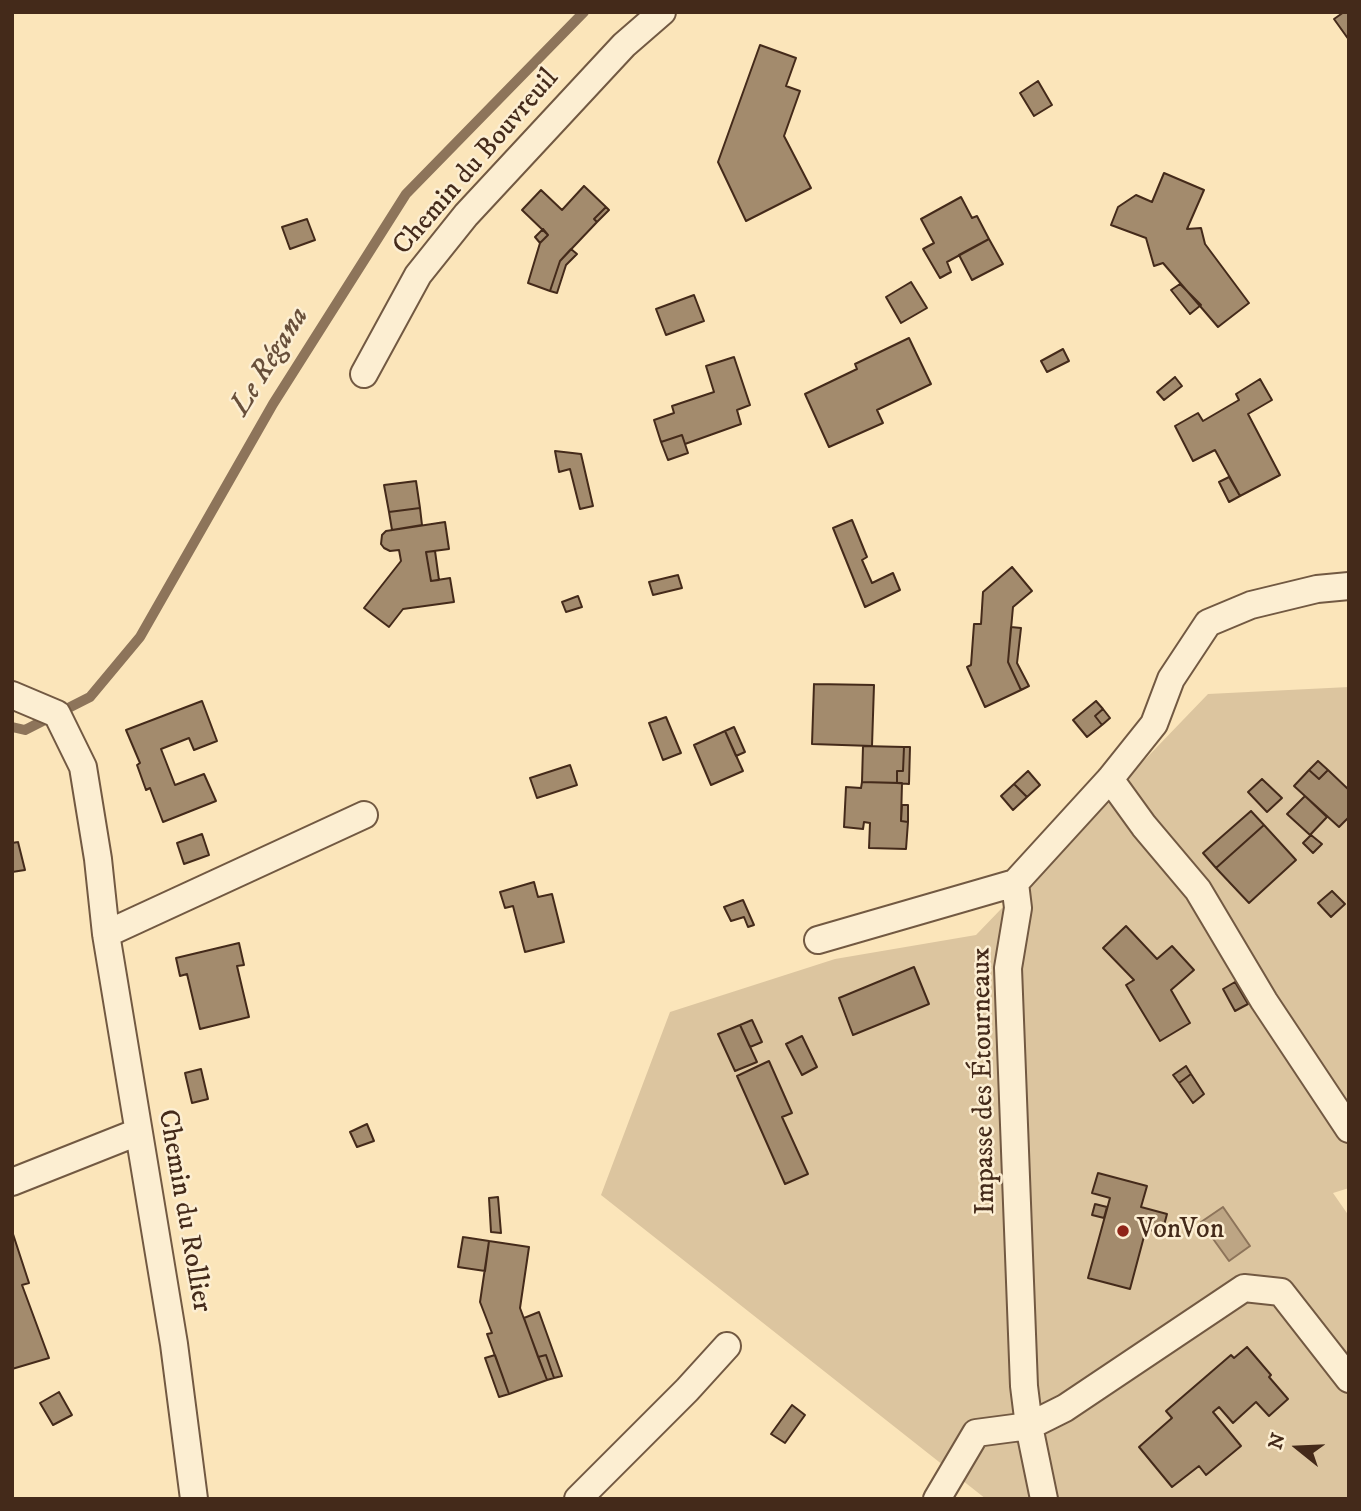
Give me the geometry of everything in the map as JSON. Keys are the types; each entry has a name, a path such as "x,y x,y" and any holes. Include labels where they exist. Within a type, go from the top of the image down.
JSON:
{"street":[{"name":"Chemin du Bouvreuil","path":"363,374 418,275 466,215 624,45 662,12"},
{"path":"818,940 1014,883 1110,779 1154,724 1171,678 1208,624 1251,605 1317,589 1349,586"},
{"name":"Chemin du Rollier","path":"12,695 57,714 83,766 98,859 106,934 174,1343 194,1499"},
{"path":"1110,779 1144,826 1198,890 1264,1002 1349,1129"},
{"path":"106,934 364,815"},
{"name":"Impasse des Étourneaux","path":"1014,883 1018,908 1008,968 1024,1386 1044,1499"},
{"path":"12,1182 138,1132"},
{"path":"937,1499 976,1433 1029,1426 1065,1408 1244,1288 1281,1292 1349,1379"},
{"path":"578,1499 727,1346"}],"shaded area":[{"path":"1349,687 1349,1188 1333,1193 1349,1216 1349,1499 986,1499 601,1195 670,1012 835,959 976,935 1208,694"},
{"path":"1223,1207 1250,1246 1229,1261 1201,1222"}],"building":[{"path":"1344,12 1349,12 1349,40 1334,19"},
{"path":"760,45 796,58 786,86 800,91 784,136 811,188 746,221 718,162"},
{"path":"1038,81 1052,105 1034,116 1020,93"},
{"path":"1164,173 1204,190 1187,229 1201,228 1205,244 1249,303 1218,327 1163,263 1154,266 1146,238 1111,225 1118,207 1136,195 1152,202"},
{"path":"584,186 606,207 594,219 597,222 560,261 550,291 528,283 540,243 548,235 522,210 541,190 562,210"},
{"path":"961,197 972,218 977,216 989,239 947,262 951,272 940,278 923,249 934,243 921,219"},
{"path":"606,207 609,210 597,222 594,219"},
{"path":"307,219 315,240 290,249 282,227"},
{"path":"543,229 548,235 540,243 535,237"},
{"path":"989,239 1003,264 972,280 959,255"},
{"path":"571,249 577,254 566,265 557,293 550,291 560,261"},
{"path":"911,282 927,308 901,323 886,297"},
{"path":"1180,284 1201,305 1190,314 1171,290"},
{"path":"694,295 704,321 666,335 656,309"},
{"path":"909,338 931,384 877,410 883,423 829,447 805,394 857,369 855,364"},
{"path":"1063,349 1069,361 1047,372 1041,361"},
{"path":"734,357 750,405 737,410 741,424 685,444 682,435 661,442 654,420 674,413 672,406 714,392 706,366"},
{"path":"1175,377 1182,386 1164,400 1157,392"},
{"path":"1260,379 1272,400 1248,414 1280,475 1240,496 1215,450 1193,461 1175,426 1198,413 1203,421 1239,400 1236,394"},
{"path":"682,435 688,453 668,460 661,442"},
{"path":"555,451 581,454 593,506 580,509 570,469 559,472"},
{"path":"1229,477 1240,496 1229,502 1219,482"},
{"path":"416,481 420,508 389,512 384,485"},
{"path":"420,508 422,525 392,530 389,512"},
{"path":"852,520 867,557 862,560 872,583 893,573 900,590 865,607 833,528"},
{"path":"445,522 449,549 426,552 431,581 450,578 454,602 403,609 389,627 364,608 401,561 399,550 390,551 381,544 382,535 386,531"},
{"path":"435,551 439,580 431,581 426,552"},
{"path":"1012,567 1032,591 1013,607 1008,662 1021,690 985,707 967,667 971,665 974,624 981,624 983,592"},
{"path":"678,575 682,588 653,595 649,582"},
{"path":"578,596 582,607 566,612 562,602"},
{"path":"1011,627 1021,628 1017,663 1029,686 1021,690 1008,662"},
{"path":"814,684 874,685 872,746 812,744"},
{"path":"202,701 217,741 194,750 189,738 161,749 175,785 204,774 216,801 163,822 150,788 146,790 137,765 140,763 126,730"},
{"path":"1096,701 1103,709 1095,716 1102,725 1087,737 1073,720"},
{"path":"1103,709 1110,718 1102,725 1095,716"},
{"path":"666,717 681,753 663,760 649,723"},
{"path":"734,727 745,752 736,756 725,731"},
{"path":"725,731 743,771 711,785 694,745"},
{"path":"863,746 904,747 903,771 897,771 897,783 862,782"},
{"path":"904,747 910,747 909,784 897,783 897,771 903,771"},
{"path":"1318,761 1328,770 1319,779 1309,770"},
{"path":"570,765 577,785 537,798 530,778"},
{"path":"1309,770 1319,779 1328,770 1349,790 1349,817 1339,827 1294,786"},
{"path":"1028,771 1040,785 1027,797 1014,784"},
{"path":"1262,779 1282,798 1267,812 1248,792"},
{"path":"862,782 902,783 901,821 908,822 906,849 869,848 870,823 864,822 863,829 844,827 846,787 861,788"},
{"path":"1014,784 1027,797 1013,810 1001,796"},
{"path":"1305,796 1327,817 1310,835 1287,814"},
{"path":"902,805 908,805 908,822 901,821"},
{"path":"1251,811 1264,825 1216,868 1203,853"},
{"path":"1264,825 1296,860 1249,903 1216,868"},
{"path":"202,834 209,855 184,864 177,843"},
{"path":"1311,835 1322,844 1313,853 1303,843"},
{"path":"18,842 25,870 12,872 12,843"},
{"path":"534,882 538,897 552,894 564,942 525,952 513,906 505,908 500,892"},
{"path":"1332,891 1345,904 1331,917 1318,903"},
{"path":"743,900 754,925 748,927 744,917 731,921 724,907"},
{"path":"1126,926 1157,959 1172,946 1194,970 1171,990 1190,1023 1160,1041 1126,985 1134,980 1103,948"},
{"path":"239,943 244,965 237,966 249,1017 200,1029 187,974 180,976 176,958"},
{"path":"914,967 929,1004 853,1035 839,998"},
{"path":"1235,982 1248,1004 1235,1011 1223,989"},
{"path":"752,1020 762,1042 750,1047 740,1025"},
{"path":"740,1025 757,1062 735,1071 718,1034"},
{"path":"802,1036 817,1067 802,1075 786,1044"},
{"path":"769,1061 792,1113 782,1117 808,1174 785,1184 737,1076"},
{"path":"1186,1066 1191,1074 1179,1083 1173,1075"},
{"path":"201,1069 208,1099 192,1103 185,1073"},
{"path":"1191,1074 1204,1094 1193,1103 1179,1083"},
{"path":"367,1124 374,1141 357,1147 350,1132"},
{"name":"VonVon","path":"1098,1173 1147,1186 1141,1207 1167,1214 1162,1233 1146,1229 1130,1289 1088,1278 1110,1198 1092,1193"},
{"path":"498,1197 501,1233 491,1232 489,1198"},
{"path":"1095,1204 1107,1207 1104,1218 1092,1215"},
{"path":"12,1231 29,1283 22,1285 49,1358 12,1369"},
{"path":"463,1237 489,1241 485,1271 458,1267"},
{"path":"489,1241 529,1247 520,1308 547,1380 509,1394 487,1334 492,1333 480,1302"},
{"path":"539,1312 562,1376 554,1378 546,1355 538,1357 524,1318"},
{"path":"1247,1347 1288,1399 1269,1416 1256,1402 1233,1423 1219,1407 1213,1412 1241,1446 1206,1475 1199,1466 1172,1487 1139,1447 1172,1418 1166,1411 1231,1355 1234,1358"},
{"path":"495,1355 509,1394 499,1397 485,1358"},
{"path":"546,1355 554,1378 547,1380 538,1357"},
{"path":"59,1392 72,1415 53,1425 40,1403"},
{"path":"792,1405 805,1415 785,1443 771,1434"}],"waterway":[{"name":"Le Régana","path":"12,727 25,730 90,697 140,637 273,404 406,194 584,12"}],"place":[{"name":"VonVon","path":"1123,1231"}]}
